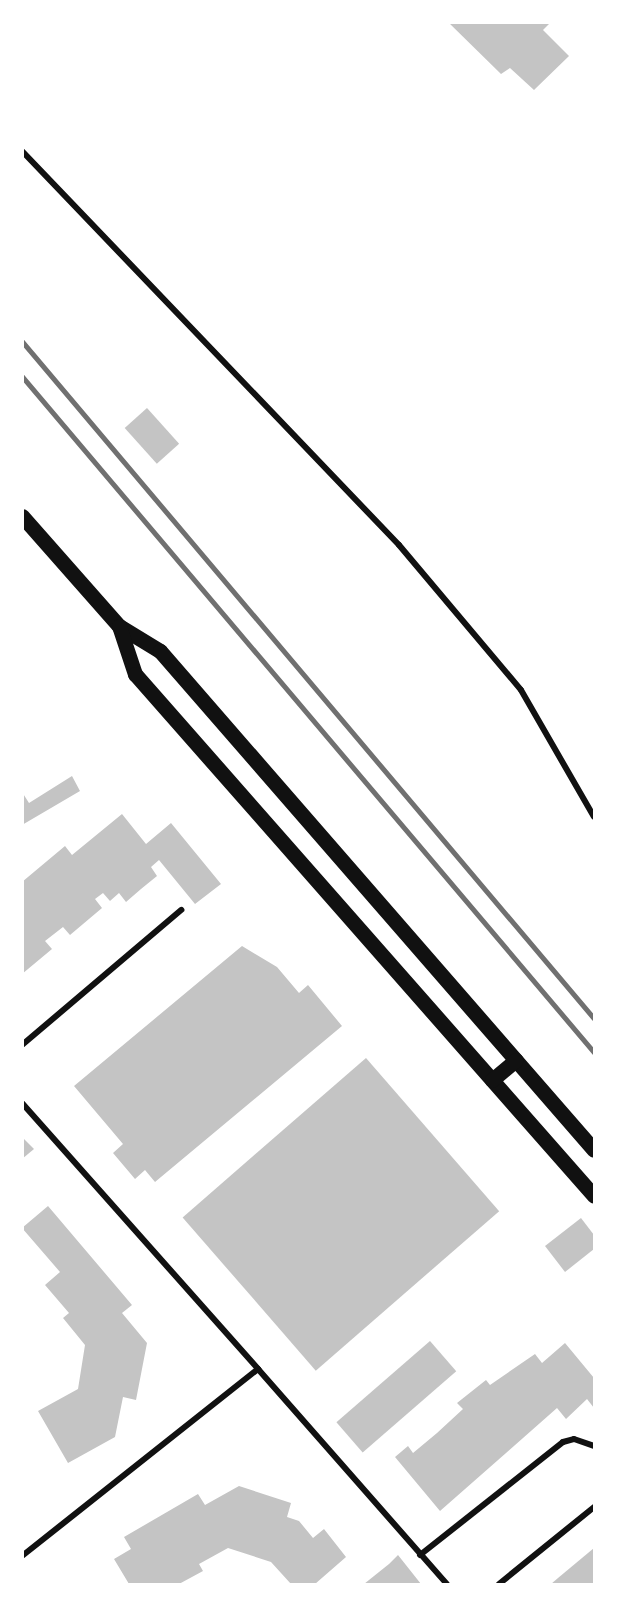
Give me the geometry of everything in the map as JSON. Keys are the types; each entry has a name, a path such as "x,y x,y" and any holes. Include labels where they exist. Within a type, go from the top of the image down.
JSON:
{"main road":[{"path":"22,516 119,626 160,651 594,1150"},
{"path":"119,626 135,674 594,1196"},
{"path":"492,1080 516,1060"}],"street":[{"path":"22,151 399,545 521,690 594,817"},
{"path":"22,1045 181,910"},
{"path":"22,1102 447,1584"},
{"path":"22,1556 258,1369"},
{"path":"420,1555 563,1442 574,1439 594,1446"},
{"path":"499,1584 594,1507"}],"building":[{"path":"448,22 551,22 543,30 569,56 534,90 510,68 501,74"},
{"path":"147,408 179,444 157,464 125,428"},
{"path":"72,776 80,791 22,825 22,792 29,803"},
{"path":"122,814 146,844 171,823 221,884 195,904 159,860 151,867 157,876 126,902 119,893 110,901 103,893 95,899 102,908 70,935 63,927 45,941 52,949 22,974 22,882 65,846 72,855"},
{"path":"242,946 277,967 299,993 308,985 342,1026 155,1182 145,1170 135,1179 113,1153 123,1144 74,1086"},
{"path":"366,1058 499,1211 316,1371 183,1217"},
{"path":"22,1137 34,1149 22,1159"},
{"path":"48,1206 132,1305 122,1313 147,1343 136,1400 123,1397 115,1437 68,1463 38,1411 78,1389 85,1345 63,1318 69,1313 45,1285 60,1272 22,1228"},
{"path":"581,1218 594,1235 594,1249 565,1272 545,1246"},
{"path":"430,1341 456,1371 363,1453 336,1422"},
{"path":"565,1343 594,1378 594,1408 587,1399 566,1419 557,1408 440,1511 395,1457 408,1446 413,1453 437,1433 463,1409 457,1403 486,1380 490,1385 535,1354 542,1363"},
{"path":"239,1486 291,1503 287,1517 299,1521 313,1538 324,1529 346,1557 315,1584 291,1584 271,1562 228,1548 199,1564 203,1571 179,1584 129,1584 114,1559 131,1549 124,1537 198,1494 205,1505"},
{"path":"594,1548 594,1584 551,1584 558,1578"},
{"path":"398,1555 421,1584 364,1584 389,1564"}],"railway":[{"path":"22,341 594,1018"},
{"path":"22,376 594,1052"}]}
